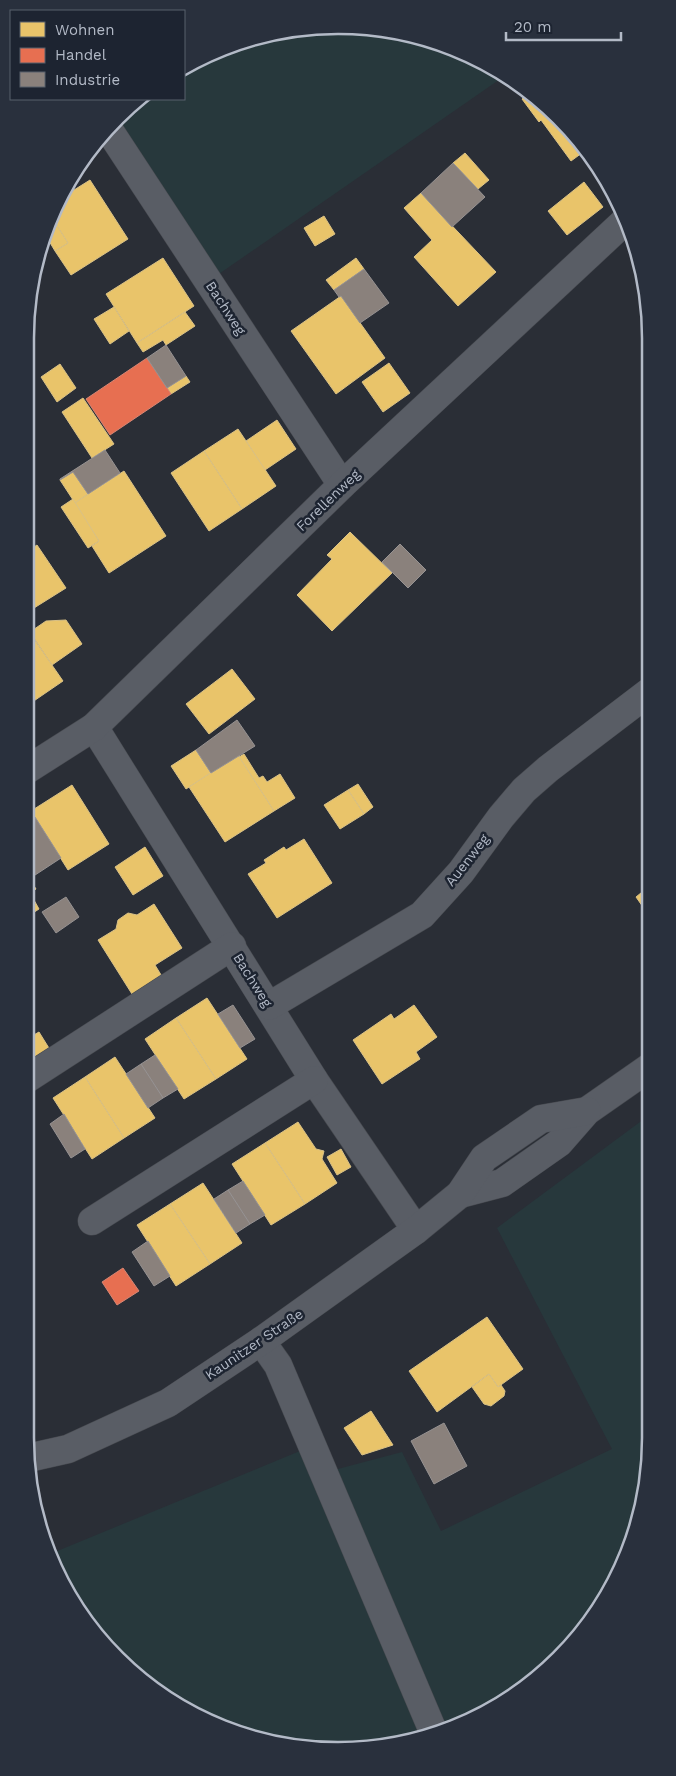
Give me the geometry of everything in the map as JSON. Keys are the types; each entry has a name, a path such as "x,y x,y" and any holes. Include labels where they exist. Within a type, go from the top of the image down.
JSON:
{"street":[{"name":"Bachweg","path":"112,134 342,485"},
{"name":"Forellenweg","path":"34,765 94,727 342,485 620,225"},
{"name":"Auenweg","path":"269,1006 422,915 461,872 501,817 524,790 548,769 642,697"},
{"name":"Bachweg","path":"94,727 314,1080 416,1230"},
{"path":"34,1074 232,946"},
{"name":"Kaunitzer Straße","path":"34,1457 68,1449 168,1402 262,1340 416,1230 460,1194 502,1183 559,1143 587,1111 642,1073"},
{"path":"92,1221 314,1080"},
{"path":"262,1340 278,1365 431,1728"}],"shaded area":[{"path":"318,34 378,36 417,44 473,65 499,80 216,276 121,125 149,100 185,100 185,76 222,57 259,44"},
{"path":"642,1120 642,1458 632,1517 626,1536 611,1573 591,1607 567,1639 539,1667 507,1691 473,1711 445,1723 334,1470 402,1452 441,1531 612,1449 497,1228"},
{"path":"300,1451 419,1731 378,1740 318,1742 259,1732 203,1711 169,1691 137,1667 109,1639 85,1607 65,1573 56,1552"}],"building: Wohnen":[{"path":"524,98 539,109 567,137 580,154 571,161 541,120 539,122 522,99"},
{"path":"465,153 489,180 478,189 453,163"},
{"path":"90,180 128,239 71,275 55,251 68,243 56,224 72,191"},
{"path":"584,182 603,207 567,235 548,211"},
{"path":"421,193 496,272 458,306 414,257 432,240 404,208"},
{"path":"324,216 335,234 315,246 304,228"},
{"path":"56,224 68,243 55,251 49,242"},
{"path":"163,258 194,306 137,343 106,294"},
{"path":"356,258 364,269 334,290 326,280"},
{"path":"341,296 385,358 336,394 291,331"},
{"path":"114,307 129,331 110,344 94,319"},
{"path":"185,312 195,326 166,345 163,340 143,352 137,343"},
{"path":"389,363 410,393 383,412 362,382"},
{"path":"60,364 76,388 57,402 41,377"},
{"path":"186,376 190,382 171,394 167,388"},
{"path":"83,398 114,444 92,458 62,412"},
{"path":"277,420 296,449 265,470 246,441"},
{"path":"238,429 276,486 242,509 204,451"},
{"path":"204,451 242,509 209,531 171,473"},
{"path":"124,471 166,536 109,573 92,546 99,541 74,503"},
{"path":"73,472 88,494 75,503 60,480"},
{"path":"73,499 99,541 88,548 61,507"},
{"path":"350,532 392,573 332,631 297,595 332,559 327,555"},
{"path":"37,545 66,588 34,608 34,547"},
{"path":"66,620 82,644 52,665 34,638 34,629 46,621"},
{"path":"34,639 63,681 34,701"},
{"path":"232,669 255,699 209,734 186,704"},
{"path":"196,750 211,773 186,789 171,766"},
{"path":"244,754 259,778 263,776 267,782 280,774 295,798 274,811 239,757"},
{"path":"238,755 274,811 225,842 189,787"},
{"path":"358,784 373,807 364,814 348,790"},
{"path":"72,785 109,844 68,870 34,816 34,809"},
{"path":"348,790 364,814 340,829 324,805"},
{"path":"304,839 332,883 277,918 248,874 266,863 264,860 284,847 286,850"},
{"path":"145,847 163,876 133,895 115,867"},
{"path":"642,892 642,906 636,897"},
{"path":"34,900 39,909 34,912"},
{"path":"154,904 182,948 155,965 166,983 137,1002 98,940 116,929 118,920 128,913 137,915"},
{"path":"207,998 247,1059 216,1079 176,1018"},
{"path":"414,1005 437,1037 416,1052 420,1059 382,1084 353,1040 391,1014 394,1019"},
{"path":"176,1018 216,1079 184,1099 145,1039"},
{"path":"39,1032 52,1053 34,1064 34,1035"},
{"path":"115,1057 155,1118 124,1138 85,1077"},
{"path":"85,1077 124,1138 92,1159 53,1098"},
{"path":"298,1122 316,1149 324,1151 322,1159 337,1183 305,1204 265,1143"},
{"path":"265,1143 305,1204 271,1225 232,1164"},
{"path":"341,1149 351,1167 337,1175 327,1157"},
{"path":"203,1183 242,1243 210,1264 170,1204"},
{"path":"170,1204 210,1264 176,1286 137,1225"},
{"path":"487,1317 523,1369 498,1387 489,1374 437,1412 409,1371"},
{"path":"489,1374 498,1387 501,1385 505,1391 504,1396 491,1406 484,1404 472,1387"},
{"path":"371,1411 393,1445 362,1455 344,1428"}],"building: Handel":[{"path":"147,358 171,394 110,435 86,399"},
{"path":"123,1268 139,1291 117,1305 102,1282"}],"building: Industrie":[{"path":"453,163 485,197 452,227 421,193"},
{"path":"364,269 389,303 360,323 341,296 339,297 334,290"},
{"path":"166,345 186,376 167,388 147,358"},
{"path":"105,450 120,473 88,494 73,472 60,480 60,479"},
{"path":"400,544 426,570 408,588 382,562"},
{"path":"237,720 255,746 211,773 196,750"},
{"path":"34,818 61,858 34,876"},
{"path":"66,897 79,917 56,933 42,912"},
{"path":"233,1005 255,1039 240,1048 218,1014"},
{"path":"155,1055 178,1089 163,1098 141,1064"},
{"path":"141,1064 163,1098 148,1108 126,1074"},
{"path":"64,1114 85,1149 71,1158 50,1124"},
{"path":"243,1181 265,1215 250,1224 228,1190"},
{"path":"228,1190 250,1224 236,1233 214,1199"},
{"path":"148,1241 170,1276 154,1286 132,1252"},
{"path":"444,1423 467,1466 434,1484 411,1441"}]}
